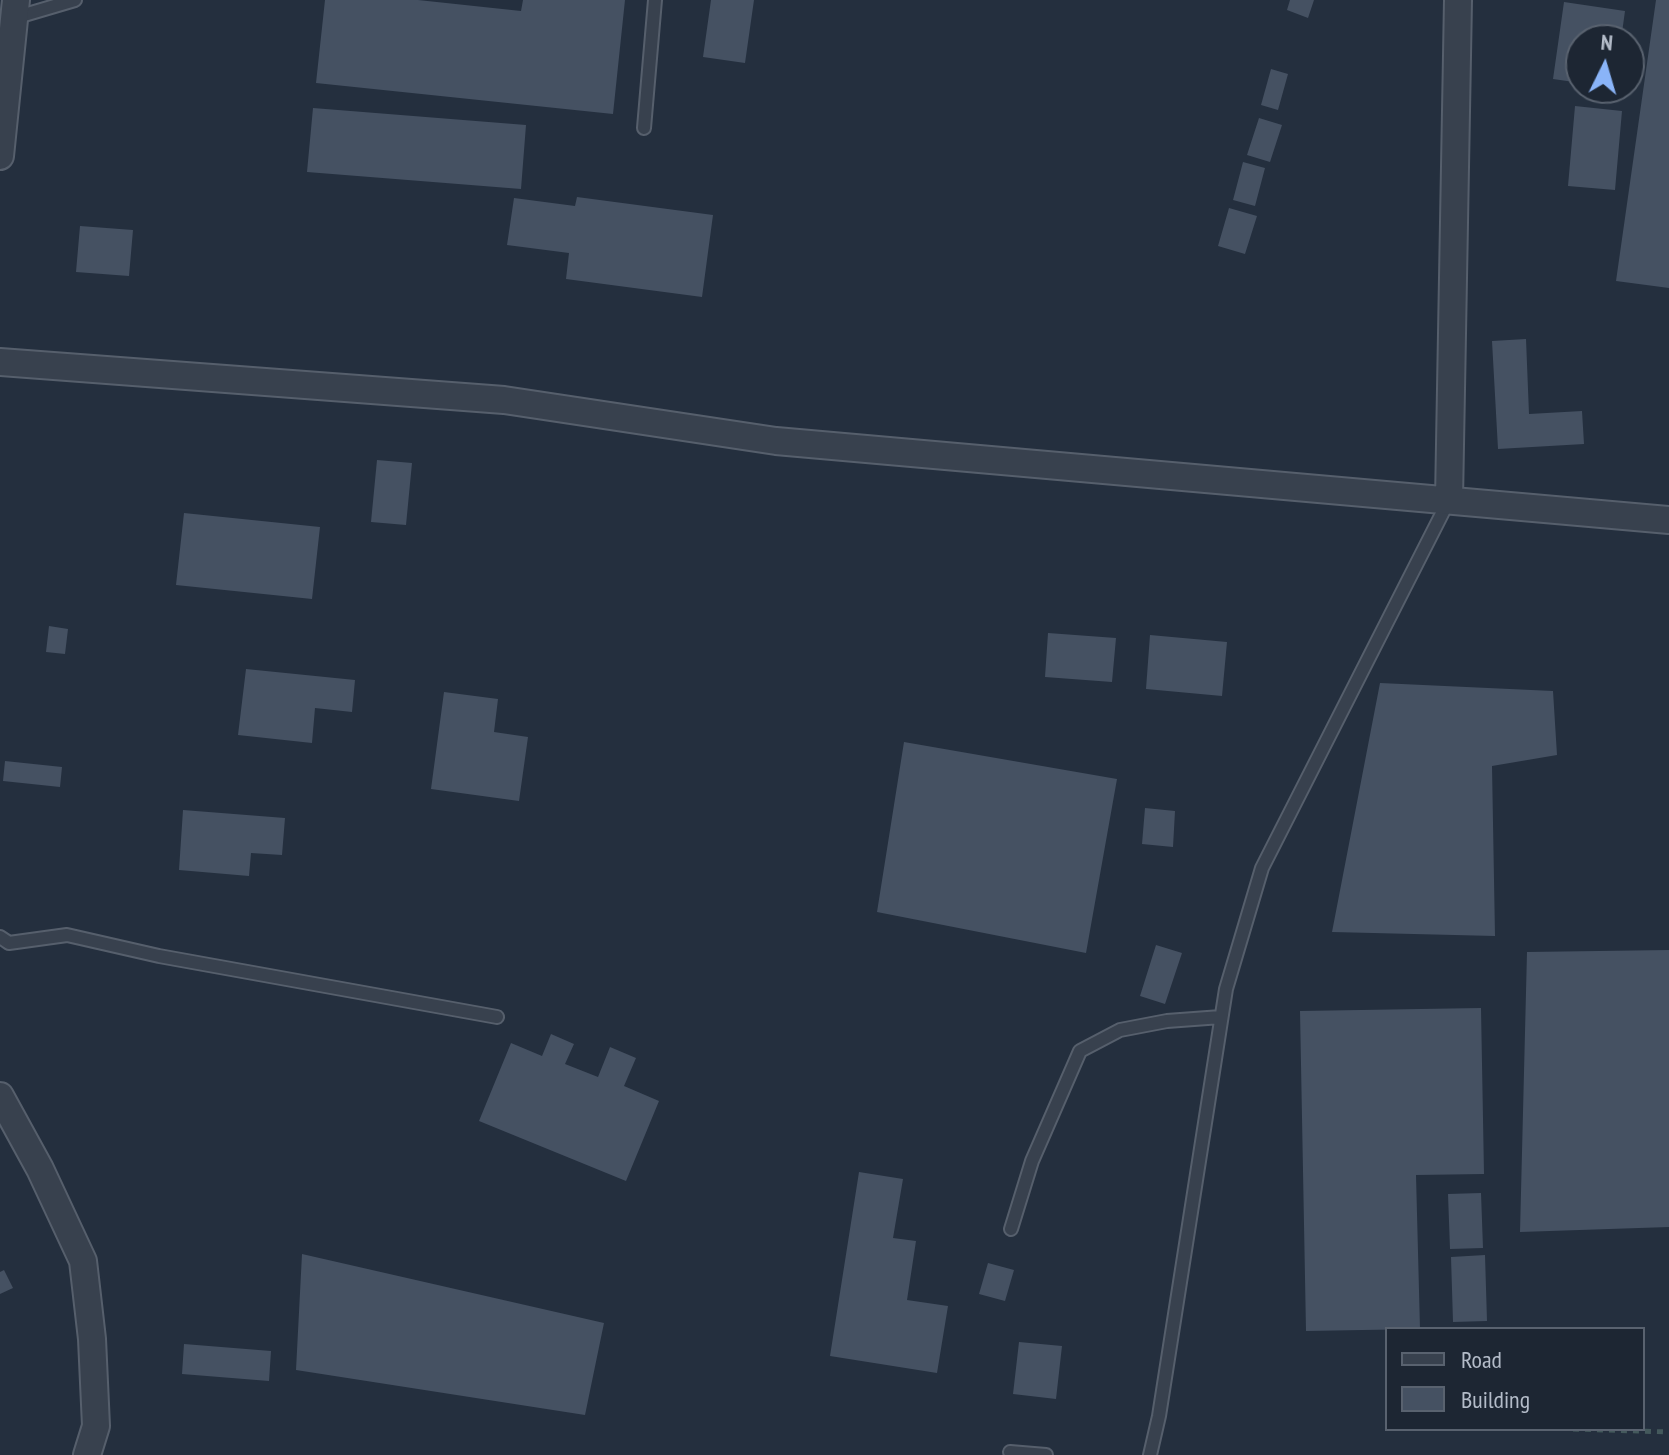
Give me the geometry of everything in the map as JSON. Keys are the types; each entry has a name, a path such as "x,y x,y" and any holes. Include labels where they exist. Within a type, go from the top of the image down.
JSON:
{"street":[{"path":"1449,500 1458,0"},
{"path":"0,156 15,9"},
{"path":"0,362 504,400 776,441 1669,520"},
{"path":"0,1096 40,1169 83,1261 92,1339 96,1426 87,1455"}],"lane":[{"path":"15,9 75,0"},
{"path":"644,128 655,0"},
{"path":"1150,1455 1159,1416 1226,989 1262,868 1449,500"},
{"path":"0,937 9,943 67,935 159,956 497,1017"},
{"path":"1011,1229 1032,1161 1080,1051 1120,1030 1167,1021 1221,1017"},
{"path":"1010,1452 1046,1455"}],"path":[{"path":"1637,1431 1669,1432"}],"building":[{"path":"325,0 418,0 521,11 523,0 625,0 613,114 316,83"},
{"path":"711,0 754,0 745,63 703,57"},
{"path":"1290,0 1314,0 1308,18 1287,10"},
{"path":"1656,0 1669,0 1669,288 1616,281 1641,104 1645,104 1645,77"},
{"path":"1564,2 1625,11 1623,24 1565,24 1565,81 1553,79"},
{"path":"1271,69 1288,74 1278,110 1261,105"},
{"path":"1575,106 1622,111 1615,190 1568,186"},
{"path":"313,108 526,125 521,189 307,172"},
{"path":"1259,118 1282,125 1270,162 1247,155"},
{"path":"1243,162 1265,168 1255,206 1233,200"},
{"path":"577,197 713,215 702,297 566,279 569,253 507,245 514,198 575,206"},
{"path":"1229,208 1257,216 1245,254 1218,246"},
{"path":"80,226 133,230 129,276 76,272"},
{"path":"1526,339 1529,414 1582,411 1584,444 1498,449 1492,341"},
{"path":"377,460 412,463 406,525 371,522"},
{"path":"184,513 320,527 312,599 176,585"},
{"path":"49,626 68,629 65,654 46,652"},
{"path":"1048,633 1116,638 1112,682 1045,677"},
{"path":"1150,635 1227,642 1222,696 1146,689"},
{"path":"246,669 355,680 352,712 315,708 312,743 238,735"},
{"path":"1380,683 1553,691 1557,755 1492,766 1495,936 1332,932"},
{"path":"444,692 498,699 494,732 528,737 519,801 431,789"},
{"path":"904,742 1117,779 1086,953 877,912"},
{"path":"5,761 62,767 60,787 3,781"},
{"path":"1145,808 1175,811 1173,847 1142,844"},
{"path":"183,810 285,818 282,855 251,853 249,876 179,870"},
{"path":"1156,945 1182,953 1165,1004 1140,996"},
{"path":"1669,950 1669,1227 1520,1232 1527,952"},
{"path":"1481,1008 1484,1174 1416,1175 1420,1327 1306,1331 1300,1011"},
{"path":"551,1034 574,1044 565,1064 598,1077 610,1047 636,1058 624,1086 659,1101 626,1181 479,1121 511,1043 542,1056"},
{"path":"859,1172 903,1179 893,1238 916,1241 907,1300 948,1306 937,1373 830,1356"},
{"path":"1481,1193 1483,1248 1450,1249 1448,1194"},
{"path":"302,1254 604,1323 585,1415 296,1370"},
{"path":"1485,1255 1487,1321 1453,1322 1451,1257"},
{"path":"988,1263 1014,1270 1005,1301 979,1294"},
{"path":"4,1270 13,1288 0,1294 0,1272"},
{"path":"1019,1342 1062,1346 1056,1399 1013,1394"},
{"path":"184,1344 271,1351 269,1381 182,1374"}]}
